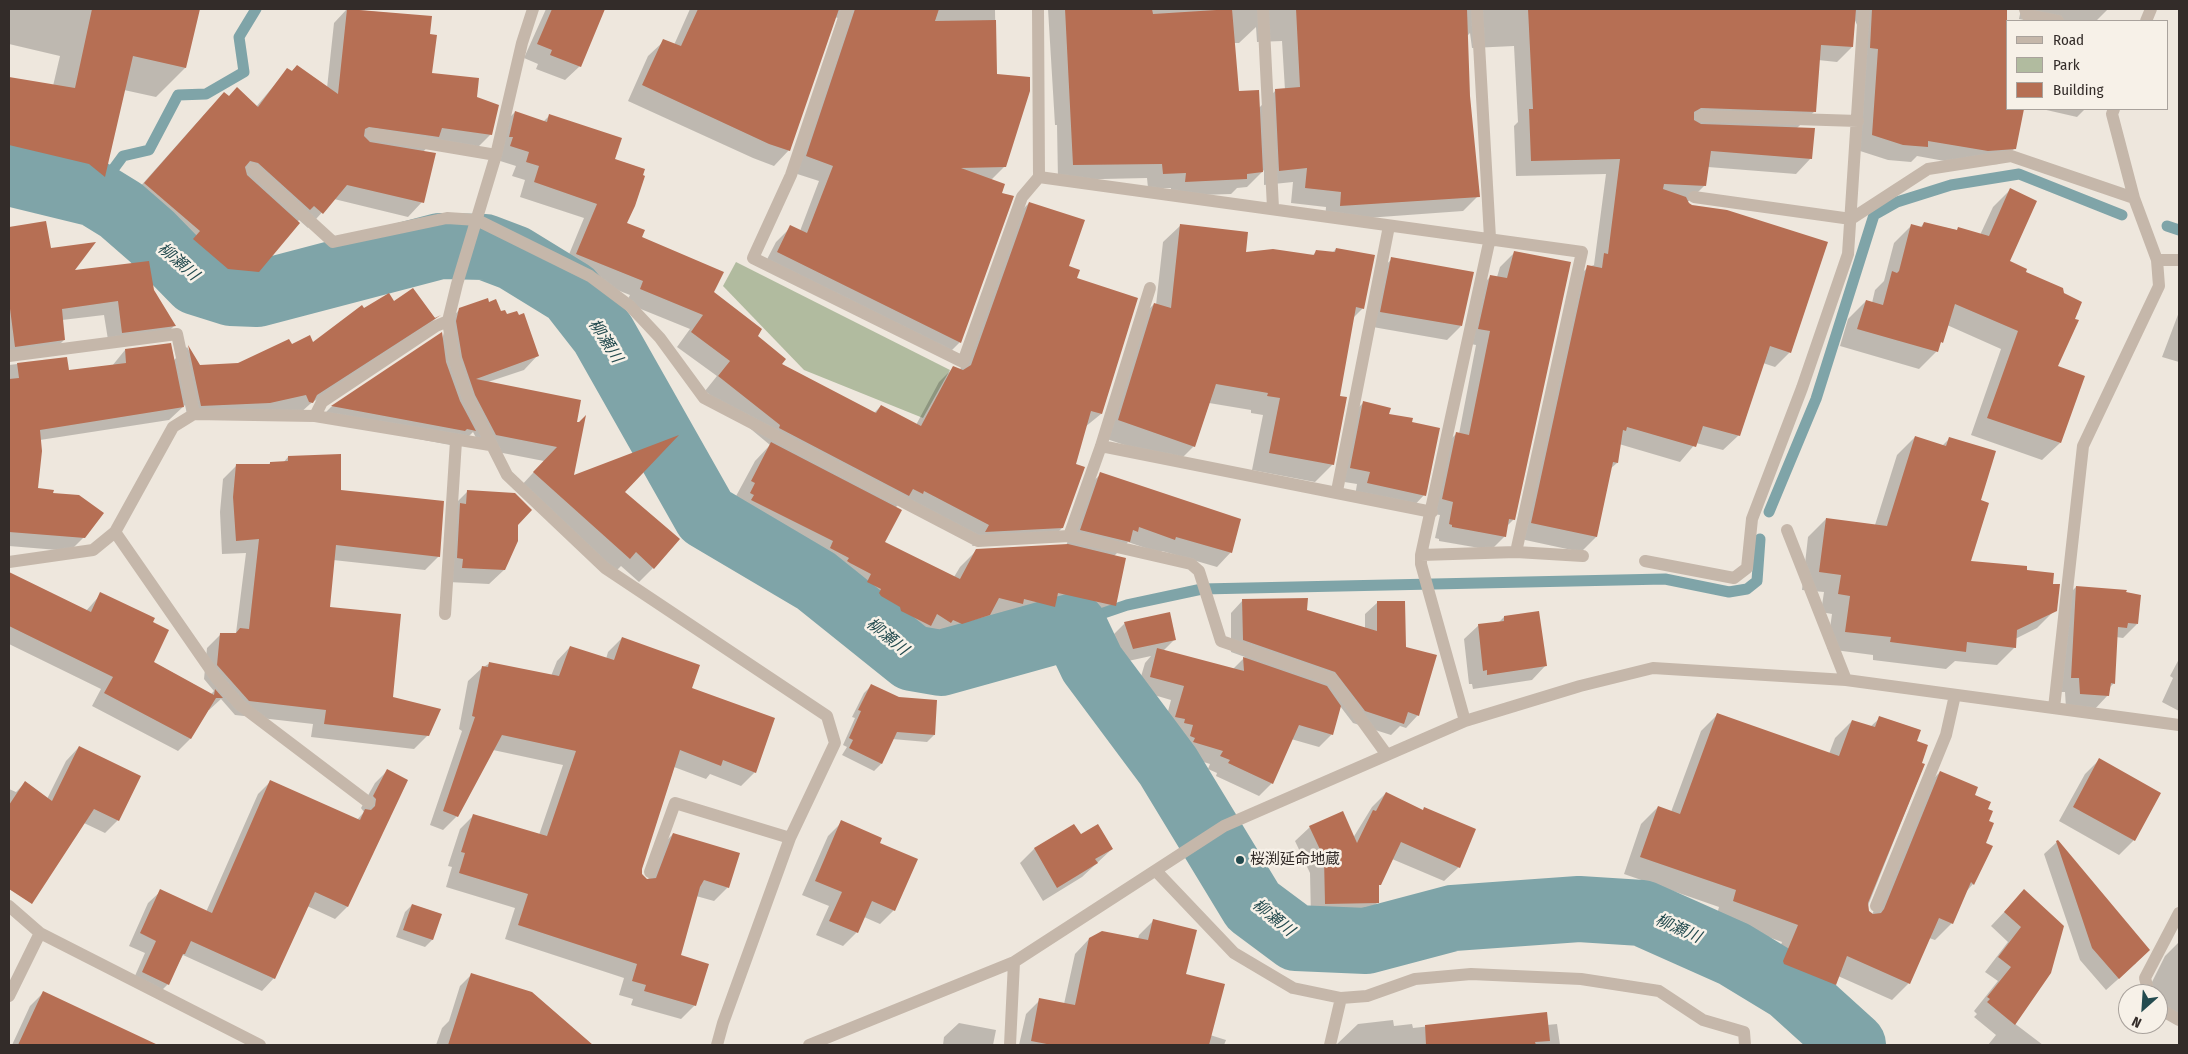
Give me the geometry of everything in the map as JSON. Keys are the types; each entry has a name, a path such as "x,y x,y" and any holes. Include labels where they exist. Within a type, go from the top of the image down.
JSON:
{"street":[{"path":"533,9 522,43 496,155 457,284 448,321 454,359 468,398 507,476 605,568 828,716 835,743 790,838 723,1022 717,1045"},
{"path":"847,9 791,175 753,258 963,362 1022,198 1039,177 1038,9"},
{"path":"1263,9 1273,208"},
{"path":"1465,721 1430,598 1421,559 1490,238 1477,9"},
{"path":"1645,561 1734,578 1747,568 1752,519 1786,431 1848,254 1864,9"},
{"path":"2025,9 2027,15 2053,20"},
{"path":"2054,708 2083,446 2159,286 2157,260 2134,198 2112,114 2114,110"},
{"path":"1701,116 1858,121"},
{"path":"372,134 496,155"},
{"path":"1694,197 1851,219 1928,169 2011,156 2134,198"},
{"path":"253,169 333,242 447,218 477,220 590,276 630,306 660,338 704,398 978,541 1069,536 1190,564 1199,571 1221,642 1332,679 1387,755"},
{"path":"1039,177 1582,252 1516,552"},
{"path":"1336,492 1389,226"},
{"path":"2157,260 2179,260"},
{"path":"1069,536 1101,446 1150,288"},
{"path":"315,416 322,402 436,326 448,321"},
{"path":"9,356 177,334 194,414"},
{"path":"9,562 93,550 115,532 173,427 194,414 315,416 456,441 490,445"},
{"path":"445,614 456,441"},
{"path":"1101,446 1432,512"},
{"path":"1787,530 1846,680"},
{"path":"115,532 217,679 240,705 368,802"},
{"path":"1421,559 1516,552 1583,556"},
{"path":"809,1045 1014,962 1156,872 1224,826 1465,721 1580,686 1652,668 1846,680 2179,725"},
{"path":"1876,906 1946,735 1954,695"},
{"path":"650,872 675,803 790,838"},
{"path":"1156,872 1234,953 1293,988 1341,998 1367,996 1415,979 1472,974 1580,978 1658,991 1703,1020 1744,1032 1744,1045"},
{"path":"9,906 40,933 252,1044"},
{"path":"2146,984 2145,978 2179,912"},
{"path":"9,996 40,933"},
{"path":"1010,1045 1014,962"},
{"path":"1330,1045 1341,998"},
{"path":"2168,1014 2179,1020"}],"green space":[{"path":"736,262 950,370 923,418 804,370 723,286"}],"building":[{"path":"92,9 200,9 186,68 133,56 105,177 89,164 9,145 9,77 75,88"},
{"path":"347,9 432,16 430,34 437,35 432,73 479,78 477,97 499,105 492,135 442,128 439,137 369,127 365,129 364,136 370,142 436,153 424,203 347,185 323,214 314,206 310,210 258,163 250,161 245,167 247,175 300,223 259,272 228,269 193,239 200,231 144,183 224,92 229,96 237,87 258,107 287,68 292,71 297,65 338,94"},
{"path":"552,9 605,9 581,67 550,55 552,50 537,44"},
{"path":"698,9 839,9 790,151 769,144 642,85 663,39 681,46"},
{"path":"855,9 939,9 935,21 996,20 997,74 1030,77 1030,91 1006,167 961,168 1005,184 1002,193 1014,196 961,343 777,252 790,225 807,233 833,166 806,156"},
{"path":"1065,9 1152,9 1153,14 1232,9 1239,91 1259,90 1263,172 1247,174 1247,179 1185,182 1186,173 1163,174 1162,164 1073,165"},
{"path":"1296,9 1467,9 1470,96 1480,197 1340,206 1341,192 1305,188 1307,168 1279,171 1275,89 1300,87"},
{"path":"1528,9 1856,9 1853,47 1821,45 1816,112 1701,108 1694,112 1694,120 1701,124 1815,128 1812,159 1711,151 1706,186 1664,184 1663,189 1686,197 1692,205 1727,210 1828,242 1791,353 1770,346 1740,436 1703,426 1696,447 1627,427 1626,431 1623,430 1618,463 1613,462 1597,537 1531,523 1587,265 1602,268 1604,253 1608,254 1620,159 1531,161 1529,109 1533,109"},
{"path":"1872,9 2007,9 2006,110 2024,110 2016,149 1988,151 1928,141 1928,147 1903,145 1872,135 1878,49 1870,48"},
{"path":"515,111 547,122 549,114 622,138 615,159 645,169 643,175 645,176 635,206 627,223 645,230 642,237 724,272 714,292 762,329 758,336 786,359 782,364 876,413 881,405 921,426 953,366 963,370 971,365 1029,202 1085,220 1069,266 1080,270 1077,278 1138,298 1102,414 1091,411 1076,464 1085,467 1063,528 985,532 989,525 924,491 923,494 913,489 909,496 779,428 780,425 718,376 730,361 691,332 703,315 640,289 643,281 576,254 597,204 534,182 539,166 526,162 529,152 510,146 513,137 509,137"},
{"path":"2010,188 2037,201 2010,261 2027,269 2026,272 2063,288 2064,293 2082,302 2075,319 2079,320 2058,366 2085,376 2061,443 1987,418 2018,331 1955,304 1943,343 1941,342 1938,352 1857,329 1866,300 1883,305 1892,271 1897,273 1899,271 1911,224 1922,227 1924,222 1957,230 1958,227 1989,236"},
{"path":"46,221 51,248 96,242 75,270 149,261 154,290 176,326 122,333 118,301 62,309 65,340 15,347 9,301 9,227"},
{"path":"1180,224 1248,232 1246,252 1273,249 1314,255 1316,250 1335,252 1336,248 1375,255 1364,309 1356,307 1340,396 1347,397 1334,465 1269,453 1280,398 1267,396 1268,393 1216,384 1195,447 1118,420 1154,303 1171,308"},
{"path":"1514,251 1571,262 1515,520 1509,519 1506,537 1452,527 1449,524 1453,502 1442,499 1456,432 1469,435 1490,331 1478,329 1490,275 1507,278"},
{"path":"1391,257 1474,272 1462,326 1380,312"},
{"path":"413,288 435,318 441,315 317,395 313,403 309,402 306,395 270,403 201,406 188,345 200,365 238,363 289,339 292,344 310,335 313,342 362,305 364,308 389,293 394,301"},
{"path":"488,298 489,302 496,299 501,311 505,310 507,314 517,311 519,315 524,313 539,356 476,379 581,400 577,422 586,415 574,475 679,435 625,492 680,539 654,569 636,552 630,559 533,472 557,447 496,435 475,395 462,357 456,321 459,308"},
{"path":"442,332 446,362 460,401 476,431 467,429 465,431 331,406"},
{"path":"171,343 184,407 40,430 42,451 38,488 54,490 53,493 79,495 104,513 85,538 9,532 9,379 19,378 17,363 67,357 69,370 126,363 125,349"},
{"path":"1363,401 1391,408 1389,414 1413,418 1412,422 1440,428 1426,496 1367,483 1370,472 1350,468"},
{"path":"1915,436 1946,446 1949,437 1996,451 1981,500 1989,503 1971,561 2027,566 2027,570 2054,573 2053,584 2060,584 2057,611 2017,630 2016,648 1967,642 1966,652 1890,642 1891,637 1845,632 1850,596 1838,594 1841,575 1819,572 1826,518 1887,526"},
{"path":"771,442 902,510 885,542 960,579 976,549 1068,544 1126,558 1116,606 1058,593 1055,607 1024,599 1023,604 999,598 990,615 962,624 953,620 951,623 937,614 931,626 901,611 900,607 881,596 879,593 881,589 867,582 871,574 850,563 847,561 849,558 830,548 833,541 751,500 754,495 750,493 755,483 751,481"},
{"path":"341,454 341,490 444,501 440,557 336,545 330,607 401,614 393,697 441,709 429,736 324,724 326,710 249,701 217,665 220,633 236,633 240,628 249,629 259,539 236,541 233,497 236,464 270,464 270,462 288,461 288,456"},
{"path":"1100,472 1241,519 1232,553 1176,537 1175,540 1139,527 1138,532 1133,530 1130,542 1080,530"},
{"path":"467,490 515,493 532,510 518,525 518,541 505,570 462,568 463,559 457,558 460,503 466,504"},
{"path":"9,572 91,612 100,592 155,618 153,622 169,630 154,662 214,695 215,689 223,698 216,698 191,739 104,693 113,677 9,626"},
{"path":"2076,586 2127,590 2126,592 2141,595 2138,624 2128,623 2127,628 2118,627 2115,684 2111,683 2109,696 2080,694 2079,678 2071,678"},
{"path":"1308,598 1307,610 1377,631 1377,601 1405,601 1406,647 1437,655 1419,716 1408,712 1404,724 1365,711 1335,672 1243,640 1242,599"},
{"path":"1539,611 1547,666 1487,675 1487,670 1483,671 1478,624 1504,621 1504,616"},
{"path":"1170,612 1176,640 1133,649 1124,622"},
{"path":"622,637 700,665 692,688 775,718 756,773 723,760 721,766 680,750 642,869 642,874 647,879 656,878 673,833 740,853 729,888 704,880 700,887 681,955 709,964 696,1006 644,991 646,985 632,981 637,964 518,925 528,894 459,873 465,853 461,852 473,814 547,836 576,751 502,735 458,817 443,811 475,717 472,716 482,666 488,667 489,662 559,676 570,646 614,660"},
{"path":"1157,648 1244,671 1243,657 1327,686 1341,706 1333,735 1299,725 1273,784 1228,763 1230,760 1220,756 1223,751 1193,742 1195,738 1190,736 1193,725 1184,723 1185,719 1175,717 1184,686 1150,677"},
{"path":"871,684 899,697 937,700 935,735 897,732 882,764 849,748 853,740 849,738 861,711 858,710"},
{"path":"1717,713 1839,756 1852,720 1875,727 1879,716 1921,730 1917,741 1928,745 1922,763 1925,764 1868,903 1869,911 1873,914 1881,913 1884,909 1940,771 1978,787 1975,795 1991,802 1988,809 1993,811 1989,821 1994,823 1986,843 1993,846 1974,885 1971,882 1953,924 1939,918 1910,984 1847,956 1836,985 1784,964 1783,961 1798,925 1733,901 1736,890 1640,857 1658,806 1680,814"},
{"path":"79,746 141,776 119,821 94,809 32,904 9,889 9,805 25,781 52,801"},
{"path":"2099,758 2161,793 2135,841 2073,807"},
{"path":"387,769 408,780 348,907 315,892 275,979 191,941 169,985 142,972 156,941 140,933 160,889 212,913 270,780 360,820 365,809 371,810 375,806 376,799 373,796"},
{"path":"1386,792 1423,810 1424,807 1476,829 1460,868 1401,842 1381,885 1379,885 1379,903 1325,904 1324,858 1309,826 1343,811 1357,843 1373,810 1376,811"},
{"path":"841,820 882,838 880,843 918,859 895,911 872,901 858,933 829,921 842,892 815,881"},
{"path":"1074,824 1081,834 1098,824 1113,849 1095,859 1098,863 1057,888 1034,848"},
{"path":"2058,840 2150,950 2119,979 2092,948 2056,841"},
{"path":"2024,889 2064,926 2051,973 2015,1025 1987,1002 1990,999 1987,997 2011,967 1998,957 2021,927 2004,912"},
{"path":"412,904 442,914 433,940 403,930"},
{"path":"1153,919 1197,930 1186,974 1225,984 1209,1045 1052,1045 1031,1041 1039,998 1075,1005 1089,938 1102,931 1148,940"},
{"path":"471,973 532,992 593,1045 448,1045"},
{"path":"43,991 158,1045 18,1045"},
{"path":"1547,1012 1550,1041 1535,1042 1536,1045 1426,1045 1425,1025"}],"waterway":[{"path":"95,194 123,156 149,150 178,95 206,94 244,72 239,37 256,9"},
{"name":"柳瀬川","path":"9,173 95,194 121,210 152,237 196,282 231,293 257,294 440,246 485,247 514,258 571,293 603,334 706,516 816,581 912,658 941,663 1074,626 1092,664 1168,766 1253,906 1296,938 1366,941 1453,918 1579,909 1642,913 1734,954 1790,988 1853,1045"},
{"path":"1769,512 1816,399 1874,215 1897,202 1951,185 2019,174 2122,215"},
{"path":"2167,226 2179,230"},
{"path":"1074,626 1083,620 1127,605 1202,589 1665,579 1729,592 1747,589 1757,581 1760,539"}],"place":[{"name":"桜渕延命地蔵","path":"1240,860"}]}
